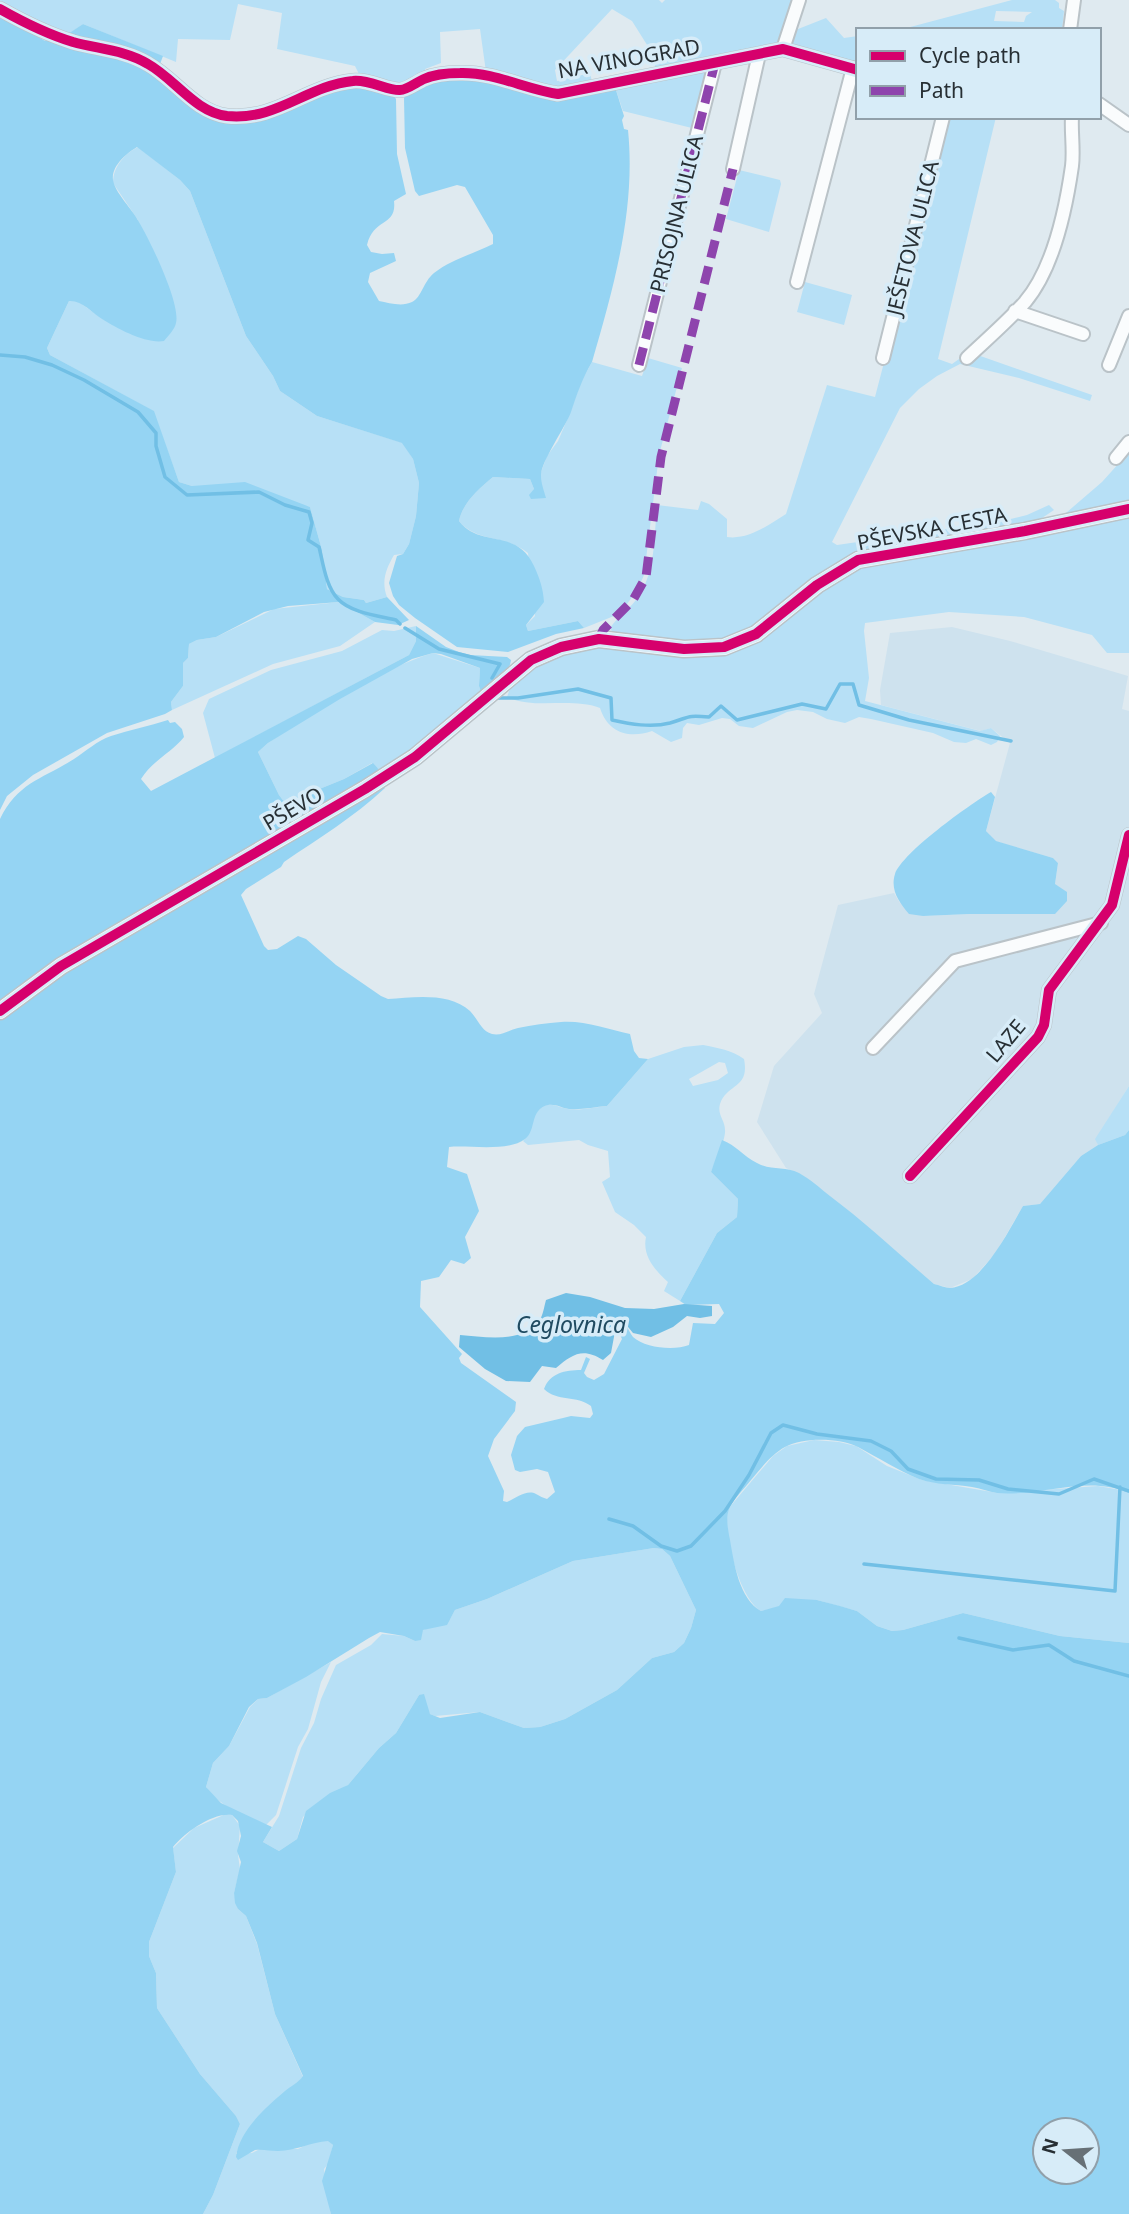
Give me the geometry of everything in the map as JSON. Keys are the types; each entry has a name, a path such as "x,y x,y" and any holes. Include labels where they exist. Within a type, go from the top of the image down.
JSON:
{"street":[{"path":"797,282 855,69 783,50 799,0"},
{"path":"1070,28 1074,0"},
{"name":"NA VINOGRAD","path":"0,9 43,31 74,42 119,51 146,62 200,104 215,113 228,116 269,113 309,92 354,81 400,90 427,78 463,73 495,76 558,94 783,50"},
{"path":"733,169 759,54"},
{"name":"PRISOJNA ULICA","path":"639,365 715,63"},
{"path":"1101,105 1129,125"},
{"name":"JEŠETOVA ULICA","path":"883,358 943,119"},
{"path":"967,358 1025,302 1040,280 1055,242 1072,163 1072,119"},
{"path":"1015,311 1083,334"},
{"path":"1109,365 1129,316"},
{"path":"1116,458 1129,442"},
{"name":"PŠEVSKA CESTA","path":"599,639 684,649 724,646 756,634 817,585 858,560 1025,531 1129,509"},
{"name":"PŠEVO","path":"0,1011 61,966 365,789 415,757 531,660 561,648 599,639"},
{"name":"LAZE","path":"910,1176 1038,1037 1044,1024 1049,990 1112,905 1129,835"},
{"path":"873,1048 956,961 1101,923"}],"shaded area":[{"path":"0,0 659,0 662,3 665,0 796,0 777,43 771,47 657,72 649,48 632,21 612,9 555,70 557,81 590,73 593,86 557,90 486,72 480,29 440,32 441,63 425,69 426,75 393,82 359,74 355,66 277,49 282,13 238,4 230,40 178,39 176,62 83,24 60,38 45,41 0,14"},
{"path":"1012,0 1055,0 1064,11 1062,28 907,28","holes":["996,11 1032,12 1026,16 1024,22 994,21"]},
{"path":"0,14 45,41 60,38 83,24 163,56 156,75 197,109 252,120 271,117 311,97 354,85 391,92 396,99 397,154 406,194 394,201 392,215 370,236 367,245 371,252 394,253 396,261 370,273 368,282 379,301 395,304 412,302 434,273 455,260 493,244 493,235 465,187 457,185 419,196 415,191 405,148 404,98 408,91 441,77 478,77 549,96 615,87 624,116 624,129 628,130 630,160 626,218 615,276 592,362 568,419 542,470 546,498 531,499 529,495 534,489 530,479 493,477 468,502 459,521 477,534 518,546 527,554 540,579 544,602 526,625 528,631 578,621 584,628 556,634 508,652 457,647 399,605 389,583 397,556 403,554 409,544 416,516 419,483 413,459 402,443 317,416 280,391 246,336 190,191 137,147 117,165 113,175 114,185 141,226 162,270 174,301 175,325 164,341 149,340 124,331 83,305 69,301 47,348 50,355 154,411 179,482 192,486 245,482 310,507 322,550 327,589 343,597 364,600 366,603 387,597 409,620 398,625 375,622 339,602 288,606 264,612 216,637 197,640 189,644 188,658 183,663 183,686 171,702 172,710 107,733 33,775 7,796 0,810"},
{"path":"826,18 844,38 856,36 856,65 791,46 789,40 793,31"},
{"path":"708,69 696,129 623,111 615,87"},
{"path":"947,119 996,119 938,359 952,364 969,352 1092,395 1090,401 1019,378 960,364 937,376 900,408 832,542 837,545 1002,521 1027,515 1049,505 1054,510 1036,522 875,550 806,584 751,629 719,642 665,642 613,633 610,628 639,596 649,575 657,505 698,510 701,501 727,519 727,537 758,531 786,514 827,385 875,397"},
{"path":"138,147 190,191 246,336 280,391 317,416 403,443 413,459 419,483 416,516 409,544 403,554 394,555 387,570 384,586 387,597 366,603 364,600 343,597 327,589 322,550 310,507 216,486 192,486 179,482 153,411 50,355 47,348 69,301 76,300 104,320 138,220 113,183 114,177 120,162"},
{"path":"739,170 780,180 769,232 726,219"},
{"path":"805,282 852,295 844,325 797,312"},
{"path":"648,358 682,368 659,455 644,575 638,589 624,608 614,616 584,628 578,621 528,631 526,625 535,616 528,553 510,543 474,533 459,521 461,514 472,496 493,477 530,479 534,489 531,499 547,456 558,441 581,382 592,362 642,376"},
{"path":"1129,452 1129,653 1107,653 1092,635 1024,617 949,612 865,623 869,678 865,701 980,731 991,728 1000,736 997,742 991,745 976,739 966,743 954,742 933,733 871,719 859,717 845,723 813,712 797,710 753,728 739,726 730,719 722,718 699,725 687,723 683,728 682,738 671,742 652,731 635,734 620,732 608,723 600,708 577,703 529,703 507,697 512,683 555,656 599,644 714,654 855,569 876,562 1052,525 1102,482"},
{"path":"339,602 375,622 340,646 273,664 172,710 171,702 183,686 183,663 188,658 189,644 216,637 274,609"},
{"path":"416,626 416,641 409,655 215,758 203,713 209,699 271,670 342,651 382,630 394,631"},
{"path":"416,626 446,647 470,655 507,657 511,660 510,665 500,679 482,695 479,686 480,668 441,654 433,653 412,659 268,743 258,752 285,803 344,779 373,763 382,773 0,1005 0,819 23,789 106,738 168,720 170,723 175,722 182,729 184,737 141,779 151,791 409,655 416,641"},
{"path":"952,627 1128,676 1122,709 1129,711 1129,1086 1096,1139 1098,1145 1081,1156 1040,1204 1023,1206 995,1254 972,1279 950,1288 934,1284 844,1207 802,1175 786,1168 757,1122 774,1066 822,1013 814,994 838,905 894,893 900,903 923,916 969,914 1055,884 1058,863 1053,858 995,841 986,831 1010,743 991,728 981,731 881,705 880,690 890,633"},
{"path":"433,653 480,668 479,686 482,695 382,773 372,763 344,779 285,803 258,752 348,692 391,669"},
{"path":"383,786 385,788 361,808 241,895 264,946 268,950 277,949 298,936 306,939 336,965 381,996 388,999 431,997 452,1001 470,1011 482,1028 492,1034 534,1025 578,1022 630,1034 634,1051 639,1058 648,1059 607,1106 574,1109 548,1105 538,1111 529,1135 518,1143 499,1147 449,1147 447,1167 467,1174 479,1211 465,1237 471,1258 464,1264 451,1260 439,1277 421,1281 420,1307 462,1354 459,1358 461,1363 516,1402 515,1411 494,1439 488,1456 504,1491 503,1501 507,1502 529,1493 547,1499 555,1492 548,1472 537,1469 520,1472 515,1470 511,1455 517,1436 525,1427 571,1416 590,1418 593,1414 591,1406 555,1396 544,1389 550,1379 564,1372 581,1370 586,1357 590,1359 584,1373 587,1377 594,1380 604,1374 622,1339 616,1326 625,1322 638,1341 652,1346 676,1348 689,1345 693,1323 715,1324 724,1313 719,1304 686,1305 680,1301 717,1233 737,1217 738,1199 711,1172 722,1140 762,1165 803,1175 857,1217 934,1284 950,1288 962,1285 983,1268 1023,1206 1040,1204 1081,1156 1098,1145 1125,1135 1129,1130 1129,1493 1113,1488 1081,1486 997,1493 919,1479 850,1444 832,1440 811,1440 785,1447 771,1457 733,1501 727,1520 739,1580 747,1598 761,1611 779,1606 785,1598 817,1600 857,1611 877,1626 892,1631 963,1613 1060,1636 1129,1643 1129,2214 331,2214 322,2181 333,2145 328,2141 285,2151 255,2150 238,2160 236,2157 242,2138 255,2120 303,2076 275,2014 257,1943 246,1916 235,1903 234,1893 241,1862 237,1851 241,1836 238,1821 232,1815 224,1815 200,1825 173,1847 176,1872 149,1942 149,1956 156,1973 157,2008 200,2074 240,2124 203,2214 0,2214 0,1020 59,976","holes":["662,1549 670,1556 696,1610 684,1643 674,1652 652,1658 617,1690 565,1719 540,1727 524,1728 480,1712 440,1718 430,1714 424,1694 419,1695 396,1733 379,1748 348,1785 330,1793 306,1811 297,1839 279,1851 263,1842 272,1827 221,1803 206,1787 213,1763 229,1746 249,1707 258,1699 267,1698 306,1677 380,1632 404,1636 415,1641 421,1640 423,1630 447,1625 455,1610 487,1599 573,1561"]},
{"path":"991,792 995,797 986,831 996,841 1053,858 1058,863 1055,884 1067,892 1067,901 1055,914 909,914 899,900 894,885 895,874 901,865 938,830"},
{"path":"703,1045 730,1051 744,1059 745,1069 741,1081 723,1097 720,1104 725,1134 711,1172 738,1199 737,1217 717,1233 680,1301 664,1291 668,1282 648,1256 646,1237 615,1212 602,1182 610,1177 608,1151 579,1140 528,1145 523,1141 541,1108 549,1105 573,1109 607,1106 648,1059 684,1047","holes":["719,1062 725,1063 728,1073 718,1080 693,1086 689,1079"]},
{"path":"1129,1086 1129,1130 1125,1135 1098,1145 1095,1139"},
{"path":"814,1440 856,1446 887,1466 922,1480 998,1493 1098,1486 1127,1491 1129,1643 1060,1636 963,1613 892,1631 877,1626 857,1611 817,1600 761,1611 746,1593 734,1564 728,1533 728,1509 773,1456 787,1446"},
{"path":"662,1549 670,1556 696,1610 684,1643 674,1652 652,1658 617,1690 565,1719 540,1727 524,1728 480,1712 435,1716 430,1714 419,1695 396,1733 379,1748 348,1785 315,1805 303,1817 297,1839 279,1851 263,1842 279,1816 301,1748 314,1723 336,1665 371,1645 382,1634 404,1636 415,1641 423,1630 450,1619 455,1610 487,1599 573,1561"},
{"path":"331,1662 321,1682 308,1729 298,1747 276,1815 266,1825 218,1800 206,1787 213,1763 229,1746 250,1707 258,1699 267,1698"},
{"path":"226,1814 232,1815 240,1826 240,1869 234,1893 238,1909 246,1916 257,1944 275,2014 303,2077 253,2123 236,2154 252,2153 260,2149 298,2149 313,2142 328,2140 333,2145 324,2169 331,2214 203,2214 240,2124 200,2074 157,2008 156,1973 149,1956 149,1942 176,1872 173,1848 194,1828"}],"water":[{"name":"Ceglovnica","path":"566,1293 625,1308 654,1309 684,1304 712,1306 712,1316 687,1316 673,1327 651,1337 633,1333 624,1322 616,1326 611,1353 603,1360 589,1354 578,1354 556,1368 542,1366 530,1382 506,1381 485,1369 459,1347 460,1335 491,1338 523,1333 539,1321 546,1300"}],"waterway":[{"path":"0,355 25,357 52,365 84,380 138,412 156,433 156,446 165,477 187,495 259,492 285,505 309,512 312,523 308,540 319,547 331,588 338,599 350,608 396,620 400,624"},
{"path":"405,628 439,649 500,664 492,678"},
{"path":"498,698 518,698 578,689 611,698 612,720 655,725 692,716 709,717 721,706 737,720 802,704 826,709 840,684 853,684 859,705 909,720 1011,741"},
{"path":"609,1519 633,1526 661,1546 677,1551 691,1546 725,1511 749,1475 771,1433 783,1425 817,1434 871,1441 891,1451 908,1469 936,1479 979,1480 1008,1489 1059,1494 1094,1479 1129,1491"},
{"path":"864,1564 1115,1591 1120,1487"},
{"path":"959,1638 1013,1650 1049,1645 1074,1661 1129,1676"}],"marked path":[{"path":"639,365 715,63"},
{"path":"599,639 603,630 633,600 646,577 661,457 733,169"}],"cycle path":[{"path":"0,9 63,39 139,59 158,70 195,102 227,116 261,113 336,84 365,82 400,90 424,79 451,73 473,73 558,94 783,49 856,69"},
{"path":"0,1011 61,966 365,789 415,757 531,660 561,647 599,639 684,649 724,647 756,634 817,585 858,560 1025,531 1129,509"},
{"path":"910,1176 1038,1037 1044,1025 1049,990 1112,905 1129,835"}]}
